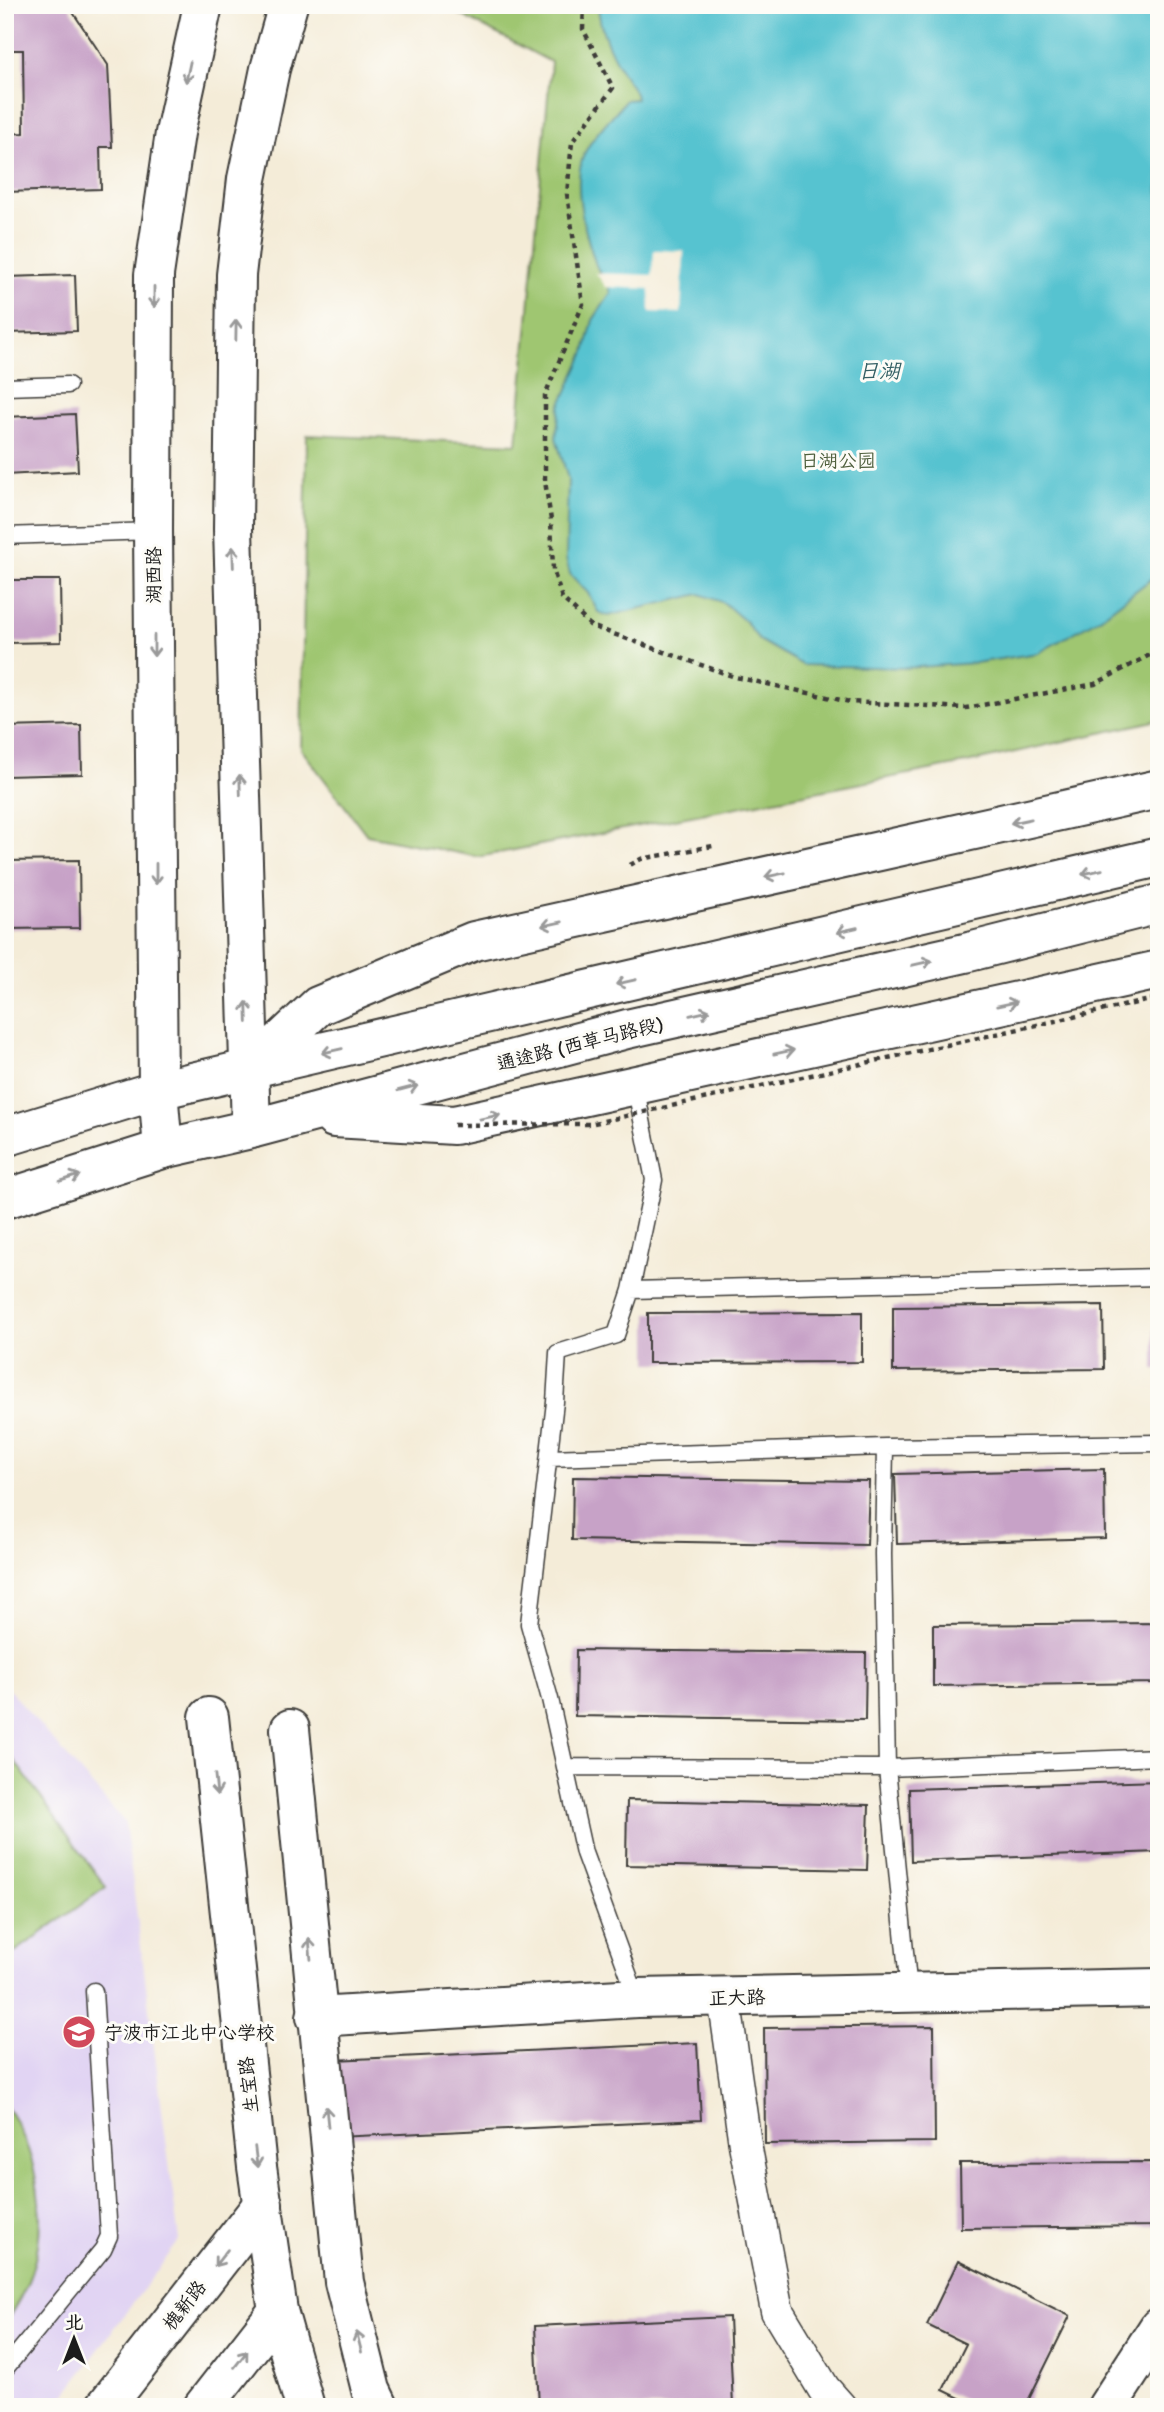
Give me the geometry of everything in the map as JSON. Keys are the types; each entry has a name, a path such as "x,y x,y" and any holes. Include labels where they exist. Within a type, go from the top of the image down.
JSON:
{"main road":[{"name":"湖西路","path":"163,1149 158,1090 153,531 154,275 175,133 203,5"},
{"path":"251,1129 233,529 236,275 247,179 270,69 288,5"},
{"path":"249,1070 318,1006 474,942 1159,789"},
{"path":"5,1137 158,1090 1159,857"},
{"name":"通途路 (西草马路段)","path":"5,1199 163,1149 251,1129 628,1029 965,953 1159,904"},
{"path":"301,1116 454,1125 1159,970"},
{"name":"生宝路","path":"209,1717 257,2166 278,2311 305,2407"},
{"path":"290,1729 344,2282 371,2390 379,2407"},
{"name":"正大路","path":"317,2017 637,1998 1159,1988"},
{"name":"槐新路","path":"105,2407 263,2204"},
{"path":"203,2407 278,2311"},
{"path":"1107,2407 1159,2327"}],"street":[{"path":"724,1997 745,2144 776,2311 824,2389 840,2407"}],"lane":[{"path":"5,387 68,385"},
{"path":"5,536 153,531"},
{"path":"635,1085 654,1180 631,1290 616,1335 558,1353 549,1458 529,1624 550,1699 584,1853 637,1998"},
{"path":"631,1290 1159,1277"},
{"path":"549,1458 885,1447 1159,1443"},
{"path":"885,1447 883,1554 887,1768 909,1992"},
{"path":"565,1767 887,1768 1159,1757"},
{"path":"5,2369 103,2249 109,2236 94,1991"}],"path":[{"path":"584,5 583,29 613,88 572,142 567,194 583,304 545,395 545,481 551,520 553,570 562,598 591,626 735,677 850,702 967,708 1095,684 1159,650"},
{"path":"454,1125 590,1124 1159,998"}],"shaded area":[{"name":"宁波市江北中心学校","path":"5,1685 125,1823 179,2241 56,2407 5,2407"}],"green space":[{"name":"日湖","path":"442,5 1159,5 1159,720 971,762 478,857 367,835 301,749 307,435 517,444 551,62"},
{"path":"5,1748 106,1887 5,1959"},
{"path":"5,2105 16,2122 32,2163 37,2184 39,2229 30,2277 5,2323"}],"water":[{"name":"日湖","path":"598,5 1159,5 1159,573 1100,618 1038,653 975,663 904,668 803,665 759,640 746,622 724,603 700,594 608,616 598,612 588,593 570,574 566,559 568,479 556,438 560,406 585,352 593,320 611,293 596,265 585,226 580,197 580,169 586,150 596,135 626,100 636,99 606,41"}],"pier":[{"path":"654,250 684,251 681,313 650,312 650,289 606,287 596,273 652,275"}],"building":[{"path":"5,5 68,5 108,65 112,147 100,147 101,189 5,192 5,134 24,133 23,50 5,50"},
{"path":"75,275 77,331 5,333 5,277"},
{"path":"75,414 78,471 5,475 5,417"},
{"path":"5,580 60,580 61,642 5,643"},
{"path":"81,725 82,774 5,776 5,727"},
{"path":"79,860 80,928 5,929 5,861"},
{"path":"1154,1302 1159,1302 1159,1369 1154,1369"},
{"path":"1103,1305 1104,1369 893,1371 893,1307"},
{"path":"862,1312 862,1362 648,1363 648,1313"},
{"path":"1104,1469 1105,1538 897,1544 895,1474"},
{"path":"573,1477 869,1481 867,1545 572,1540"},
{"path":"1159,1623 1159,1683 933,1686 933,1625"},
{"path":"576,1650 866,1653 865,1720 575,1716"},
{"path":"1159,1781 1159,1852 911,1861 909,1789"},
{"path":"627,1800 869,1805 867,1870 626,1865"},
{"path":"934,2026 935,2142 765,2144 764,2028"},
{"path":"697,2043 701,2120 337,2137 334,2060"},
{"path":"1158,2162 1158,2226 961,2228 960,2163"},
{"path":"958,2261 1070,2316 1025,2407 978,2407 943,2390 966,2344 927,2325"},
{"path":"729,2317 733,2407 539,2407 535,2326"}],"place":[{"name":"宁波市江北中心学校","path":"79,2032"}],"park label":[{"name":"日湖公园","path":"838,460"}]}
